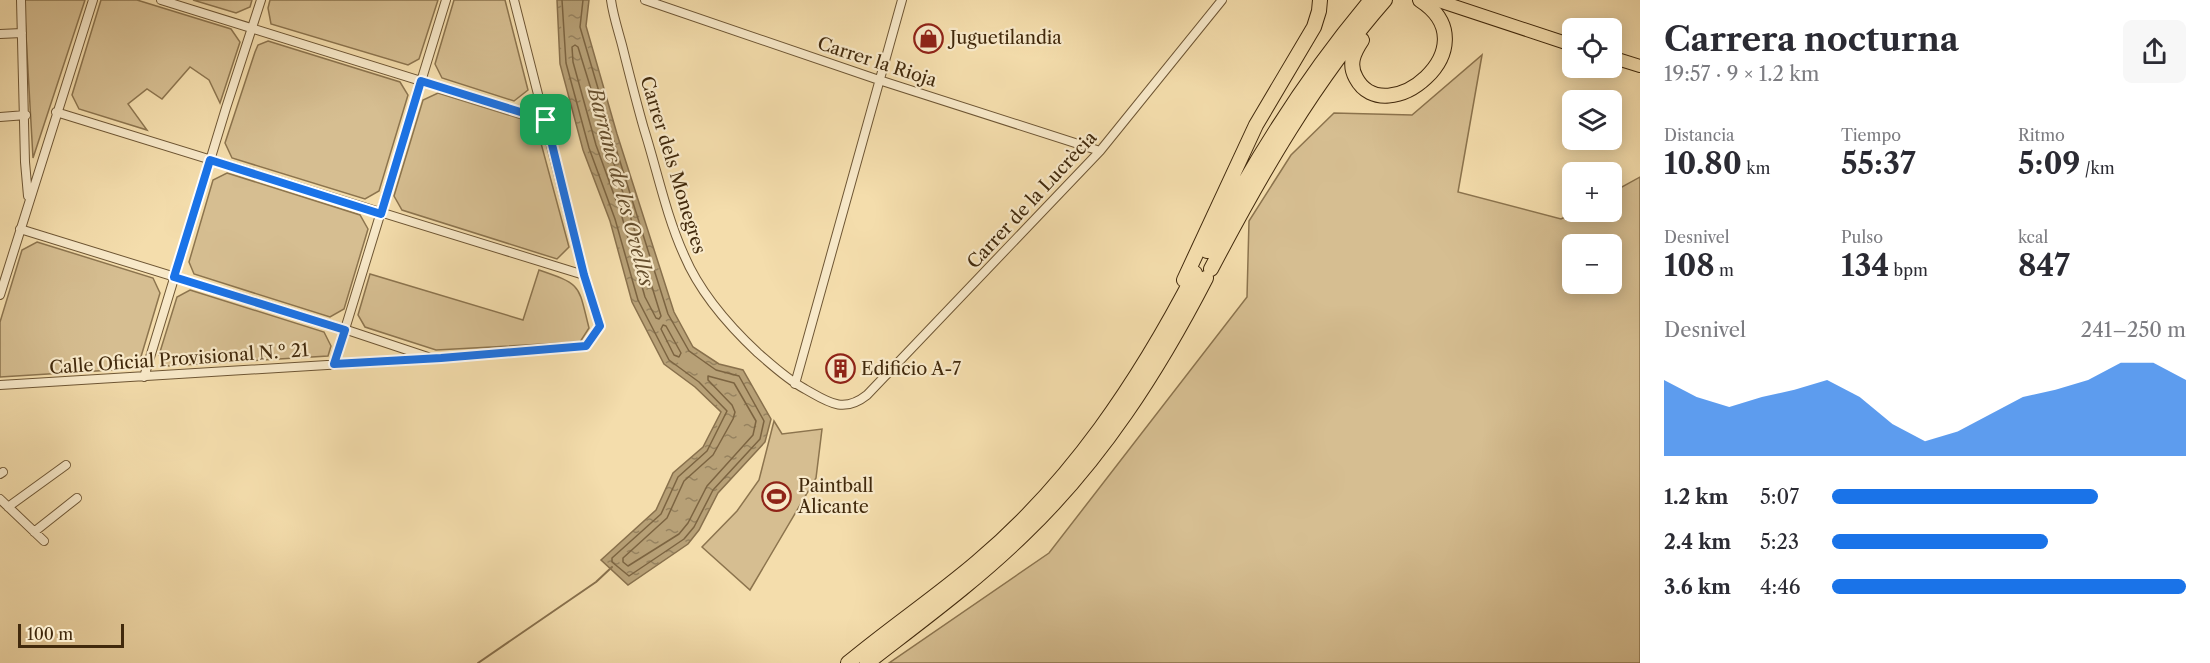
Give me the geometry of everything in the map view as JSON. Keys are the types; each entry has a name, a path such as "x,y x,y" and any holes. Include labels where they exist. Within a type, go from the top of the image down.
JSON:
{"highway":[{"path":"1098,432 1185,279 1256,125 1314,27 1320,0"},
{"path":"1381,3 1357,46 1352,62 1356,79 1362,87 1378,95 1389,96 1414,88 1424,80 1434,68 1444,47 1444,28 1440,18 1434,10 1420,0"},
{"path":"867,663 977,577 1053,505 1090,461 1133,403 1162,358 1234,200 1280,122 1323,60 1381,3"},
{"path":"848,663 950,584 1003,538 1056,485 1098,432 1146,363 1202,272"}],"main road":[{"path":"1436,0 1562,42"},
{"path":"1452,0 1562,35"},
{"path":"1622,55 1640,62"},
{"path":"1622,59 1640,62"}],"street":[{"path":"21,0 26,115 25,162 29,201"},
{"path":"0,295 93,0"},
{"path":"161,0 546,120"},
{"path":"144,377 261,0"},
{"path":"334,364 446,0"},
{"path":"514,0 584,275"},
{"name":"Carrer dels Monegres","path":"611,0 634,95 677,238 703,290 744,340 795,384 827,401 838,405 849,405"},
{"name":"Carrer la Rioja","path":"645,0 879,80 1100,151"},
{"path":"795,384 902,0"},
{"name":"Carrer de la Lucrècia","path":"849,405 867,395 1100,151 1222,0"},
{"path":"0,34 22,33"},
{"path":"56,112 584,275"},
{"path":"0,117 26,115"},
{"path":"20,229 433,359"},
{"name":"Calle Oficial Provisional N.º 21","path":"0,385 433,359 586,346 600,326 584,275"},
{"path":"8,507 66,465"},
{"path":"34,532 77,498"},
{"path":"0,499 44,541"}],"shaded area":[{"path":"24,0 85,0 33,158"},
{"path":"101,0 137,0 231,29 240,42 220,103 209,80 190,67 162,99 147,89 128,104 147,130 79,109 72,95"},
{"path":"193,0 252,0 250,7 236,13"},
{"path":"270,0 438,0 419,59 408,65 271,24 268,8"},
{"path":"454,0 505,0 528,90 514,101 442,78 435,64"},
{"path":"268,41 400,82 408,95 379,191 365,199 232,158 225,143 255,52 258,45"},
{"path":"1482,55 1458,192 1562,218 1562,222 1622,222 1622,187 1640,177 1640,663 889,663 1049,553 1247,297 1249,221 1291,155 1334,113 1412,115"},
{"path":"438,93 528,121 538,132 569,247 557,259 402,210 394,196 423,100"},
{"path":"227,173 360,215 368,229 344,309 330,317 194,274 189,262 213,180"},
{"path":"37,242 153,278 160,293 140,360 128,369 0,377 0,322 22,250"},
{"path":"539,270 564,279 576,288 580,295 589,328 580,342 436,350 365,327 358,315 370,274 523,320"},
{"path":"190,290 324,332 331,346 328,356 167,366 159,355 177,297"},
{"name":"Paintball Alicante","path":"774,421 782,434 822,429 816,478 750,590 702,547 737,511 759,480"}],"water":[{"path":"557,0 589,0 586,26 617,134 674,312 693,347 719,364 743,370 771,419 765,442 718,493 699,530 688,544 628,585 601,560 656,510 673,473 703,447 721,412 695,387 664,364 632,302 610,221 583,150 560,64"}],"waterway":[{"name":"Barranc de les Ovelles","path":"478,663 596,582 612,567"}],"place":[{"name":"Juguetilandia","path":"929,38"},
{"name":"Edificio A-7","path":"840,369"},
{"name":"Paintball Alicante","path":"777,496"}],"route":[{"path":"421,81 546,120 584,275 600,326 586,346 334,364 345,330 174,277 210,160 381,214 421,81"}]}
